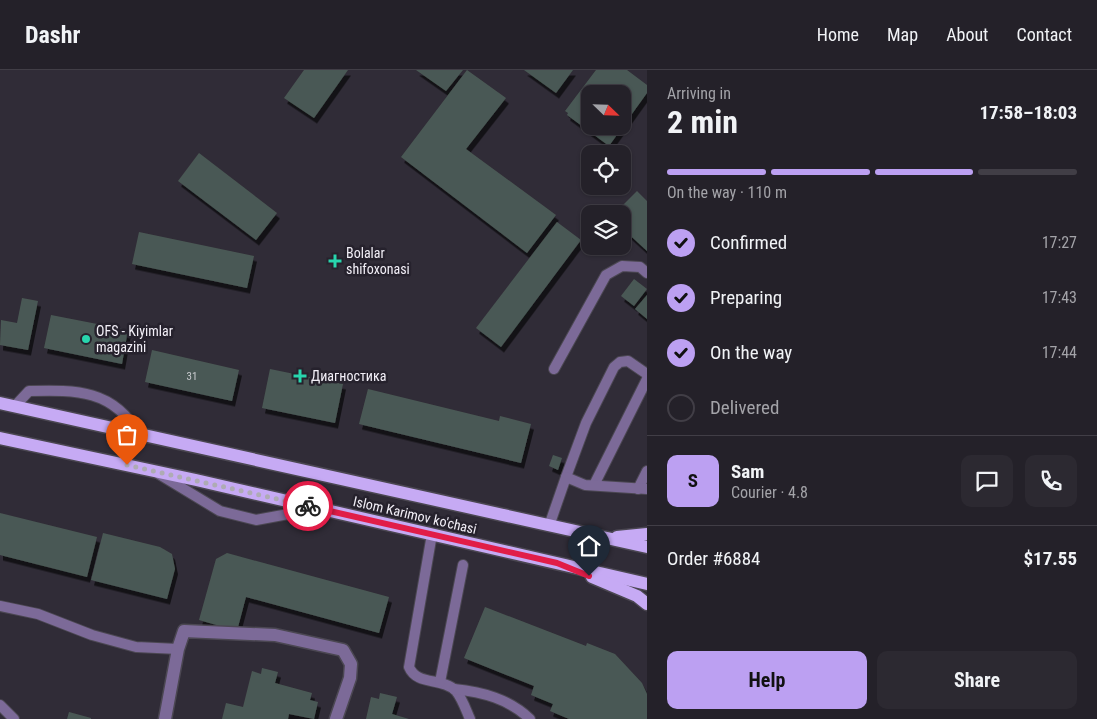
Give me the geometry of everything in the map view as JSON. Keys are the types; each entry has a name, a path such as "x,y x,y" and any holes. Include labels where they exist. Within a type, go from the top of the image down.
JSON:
{"main road":[{"name":"Islom Karimov ko'chasi","path":"0,402 140,435 647,547"},
{"name":"Islom Karimov ko'chasi","path":"0,438 318,508 647,584"},
{"path":"604,538 647,534"},
{"path":"557,563 637,596 647,604"}],"street":[{"path":"165,719 178,649 184,631 275,636 343,650 351,664 350,678 336,719"}],"lane":[{"path":"554,369 606,275 622,266 640,267 647,272"},
{"path":"549,526 586,423 614,367 620,362 628,361 647,374"},
{"path":"594,485 647,379"},
{"path":"15,406 29,391 67,390 100,398 118,406 132,421 140,435"},
{"path":"154,471 220,511 256,520 318,508"},
{"path":"566,477 585,485 643,489 647,471"},
{"path":"432,534 409,667 412,674 419,678 440,682 454,689 500,699 518,708 530,719"},
{"path":"440,682 463,565"},
{"path":"0,606 38,614 92,635 136,647 178,649"},
{"path":"454,689 470,719"},
{"path":"0,706 14,719"}],"building":[{"path":"304,70 348,70 314,118 284,98"},
{"path":"416,70 463,70 446,91"},
{"path":"467,70 506,98 466,149 556,215 527,253 401,157"},
{"path":"524,70 573,70 556,93"},
{"path":"596,70 627,70 647,85 647,93 631,115 631,85 585,85"},
{"path":"581,90 581,125 567,115 568,113 565,111"},
{"path":"594,135 617,135 610,145"},
{"path":"199,153 277,213 256,240 178,181"},
{"path":"637,191 647,201 647,251 631,236 631,205 623,205"},
{"path":"557,222 581,240 501,347 476,328"},
{"path":"139,232 254,256 247,288 132,264"},
{"path":"634,279 647,289 634,306 621,296"},
{"path":"647,295 647,319 635,309"},
{"path":"22,298 38,301 28,350 0,345 1,320 17,323"},
{"name":"OFS - Kiyimlar magazini","path":"51,315 128,330 122,364 44,348"},
{"path":"152,350 239,370 232,401 145,382"},
{"path":"270,369 343,384 335,423 262,408"},
{"path":"368,389 499,421 500,416 531,424 521,463 359,424"},
{"path":"553,455 562,458 558,470 549,466"},
{"path":"0,513 97,537 87,577 0,555"},
{"path":"103,533 160,547 172,554 175,569 167,599 91,580"},
{"path":"227,553 389,597 379,633 246,597 237,631 199,620 216,559"},
{"path":"485,607 586,646 587,643 615,654 642,683 647,694 647,719 569,719 550,711 553,704 531,695 534,686 464,658"},
{"path":"262,668 278,672 275,683 312,693 310,700 318,702 314,719 289,714 288,719 222,719 226,703 243,707 252,671 261,674"},
{"path":"380,693 397,697 392,714 409,719 366,719 371,697 379,699"},
{"path":"69,712 91,718 91,719 67,719"}],"way so far":[{"path":"127,465 308,506"}],"place":[{"name":"Bolalar shifoxonasi","path":"335,261"},
{"name":"OFS - Kiyimlar magazini","path":"86,339"},
{"name":"Диагностика","path":"300,376"}],"route":[{"path":"308,506 557,563 589,576"}]}
